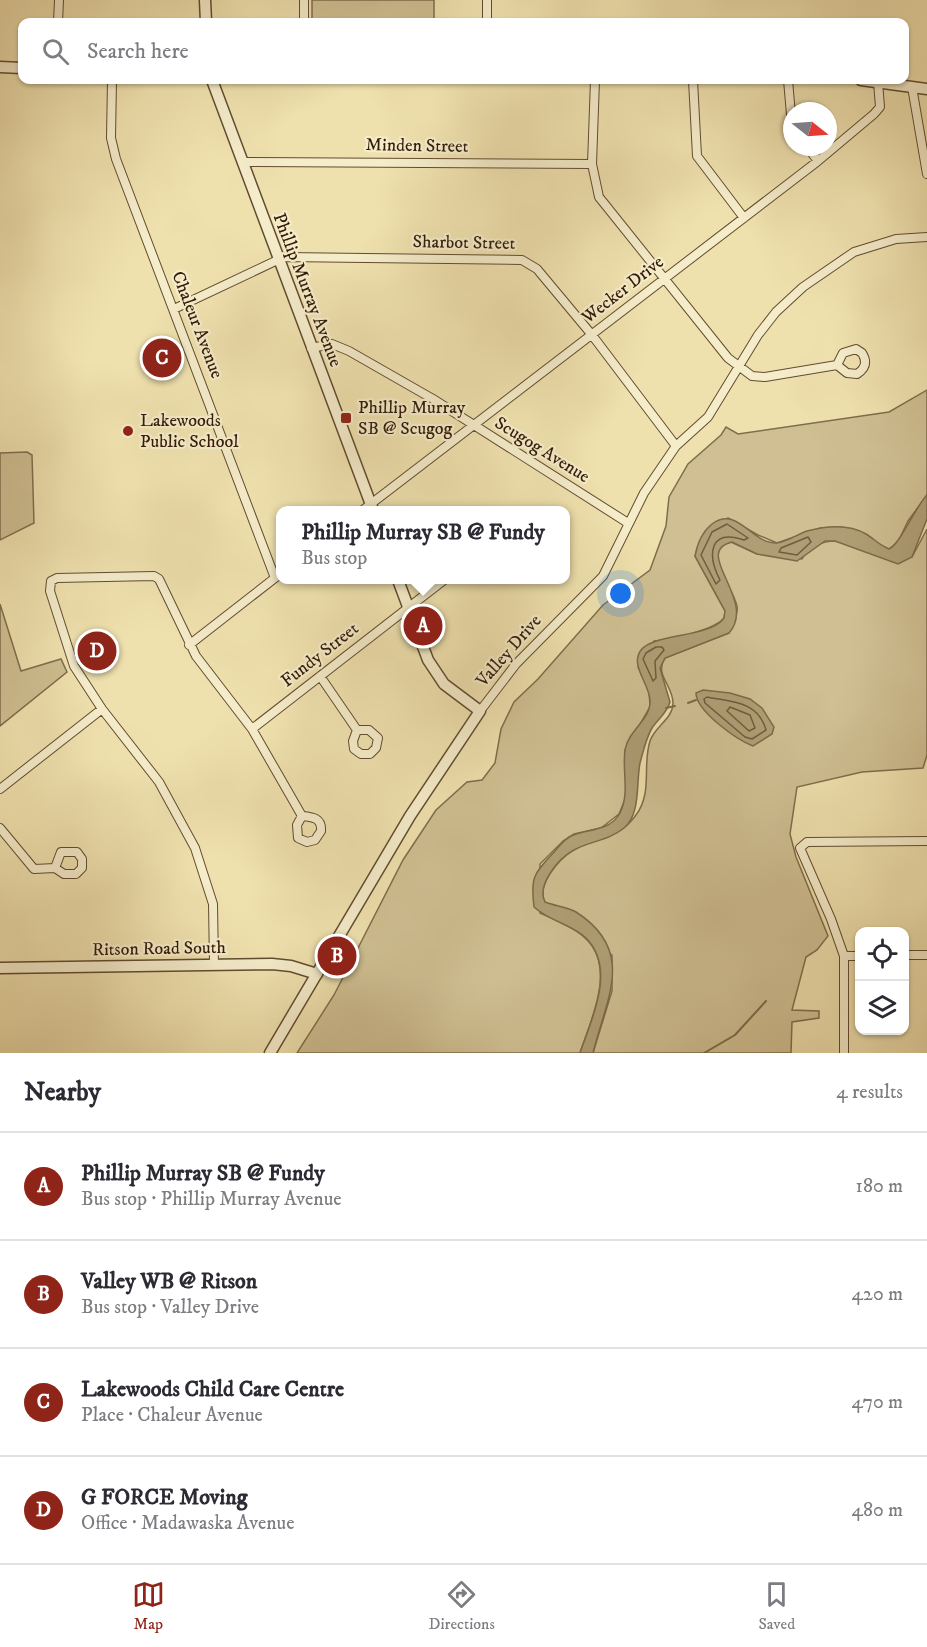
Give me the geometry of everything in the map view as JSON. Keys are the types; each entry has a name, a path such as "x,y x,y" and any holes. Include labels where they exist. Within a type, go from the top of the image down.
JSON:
{"street":[{"path":"58,18 59,0"},
{"path":"206,0 206,18"},
{"path":"304,0 304,18"},
{"path":"487,0 487,18"},
{"path":"0,67 18,68"},
{"name":"Chaleur Avenue","path":"112,84 112,147 276,571"},
{"name":"Phillip Murray Avenue","path":"213,84 368,506"},
{"path":"596,84 592,165 599,197 728,358 752,376 765,377 837,365"},
{"path":"693,84 697,156 744,218"},
{"path":"788,84 790,102"},
{"name":"Wecker Drive","path":"372,506 818,161 874,114 879,107 878,84"},
{"path":"892,84 927,89"},
{"path":"912,87 927,174"},
{"path":"814,156 818,161"},
{"name":"Minden Street","path":"242,162 592,165"},
{"name":"Valley Drive","path":"270,1053 410,816 480,711 516,664 603,576 644,493 676,446 708,417 776,312 828,269 872,245 927,237"},
{"name":"Sharbot Street","path":"174,309 278,259 292,256 522,260 537,269 592,335 676,446"},
{"name":"Scugog Avenue","path":"311,348 332,344 349,351 628,523"},
{"path":"214,964 213,904 195,848 159,782 102,709 74,666 49,588 51,581 57,578 157,577 189,645 252,729 302,816"},
{"path":"189,645 276,578"},
{"path":"400,584 428,660 444,684 480,711"},
{"name":"Fundy Street","path":"252,729 438,584"},
{"path":"320,676 357,730"},
{"path":"0,789 102,709"},
{"path":"0,828 34,869 55,868"},
{"path":"844,1053 844,956 835,928 800,848 807,842 927,841"},
{"path":"909,955 927,955"},
{"path":"844,956 855,956"},
{"name":"Ritson Road South","path":"0,968 281,964 317,974"}],"shaded area":[{"path":"312,0 434,0 434,18 312,18"},
{"path":"927,390 927,495 908,521 898,542 889,549 842,527 820,528 777,543 728,518 695,556 725,611 724,618 702,630 654,641 638,667 649,690 650,707 625,750 626,797 619,814 601,828 574,834 563,841 540,864 540,913 575,930 585,938 594,950 599,964 599,994 580,1053 297,1053 334,995 403,860 436,810 467,782 482,780 495,763 501,729 514,702 538,679 603,605 650,570 666,526 669,497 688,464 721,435 726,427 738,434 889,412"},
{"path":"27,452 32,455 34,523 0,540 0,453"},
{"path":"927,529 927,755 923,768 862,772 797,787 790,834 796,857 828,936 817,950 806,957 792,1010 819,1011 819,1018 792,1022 791,1053 593,1053 612,991 612,955 545,902 543,895 546,880 567,854 622,829 636,815 641,806 646,788 650,741 670,714 673,703 662,670 665,658 729,633 736,616 737,606 718,561 718,553 722,546 731,542 757,554 802,559 816,546 835,541 912,557"},
{"path":"0,604 21,671 61,659 67,672 0,726"}],"water":[{"path":"927,495 927,519 912,557 898,564 835,541 825,541 797,561 757,554 732,542 721,547 718,556 736,606 736,620 729,633 665,658 660,668 670,702 646,741 640,763 633,815 624,828 612,836 580,847 568,854 556,865 546,880 543,895 545,902 576,912 595,927 606,943 612,960 609,995 593,1053 580,1053 599,995 600,964 595,950 586,938 534,907 534,881 539,870 567,839 576,834 606,826 620,813 625,798 625,750 630,737 647,714 650,702 637,662 641,650 657,641 707,629 724,618 725,611 695,556 703,535 708,527 721,519 737,522 760,538 777,543 814,529 845,527 866,534 889,549 894,546"},
{"path":"703,690 730,693 750,699 762,708 774,727 772,734 753,746 737,738 718,724 703,708 696,693"}],"waterway":[{"path":"688,703 696,700"},
{"path":"666,708 675,706"},
{"path":"704,1053 735,1035 766,1001"}],"place":[{"name":"Lakewoods Child Care Centre","path":"162,358"},
{"name":"Phillip Murray SB @ Scugog","path":"346,418"},
{"name":"Lakewoods Public School","path":"128,431"},
{"name":"Phillip Murray SB @ Fundy","path":"423,626"},
{"name":"G FORCE Moving","path":"97,651"},
{"name":"Valley WB @ Ritson","path":"337,956"}]}
